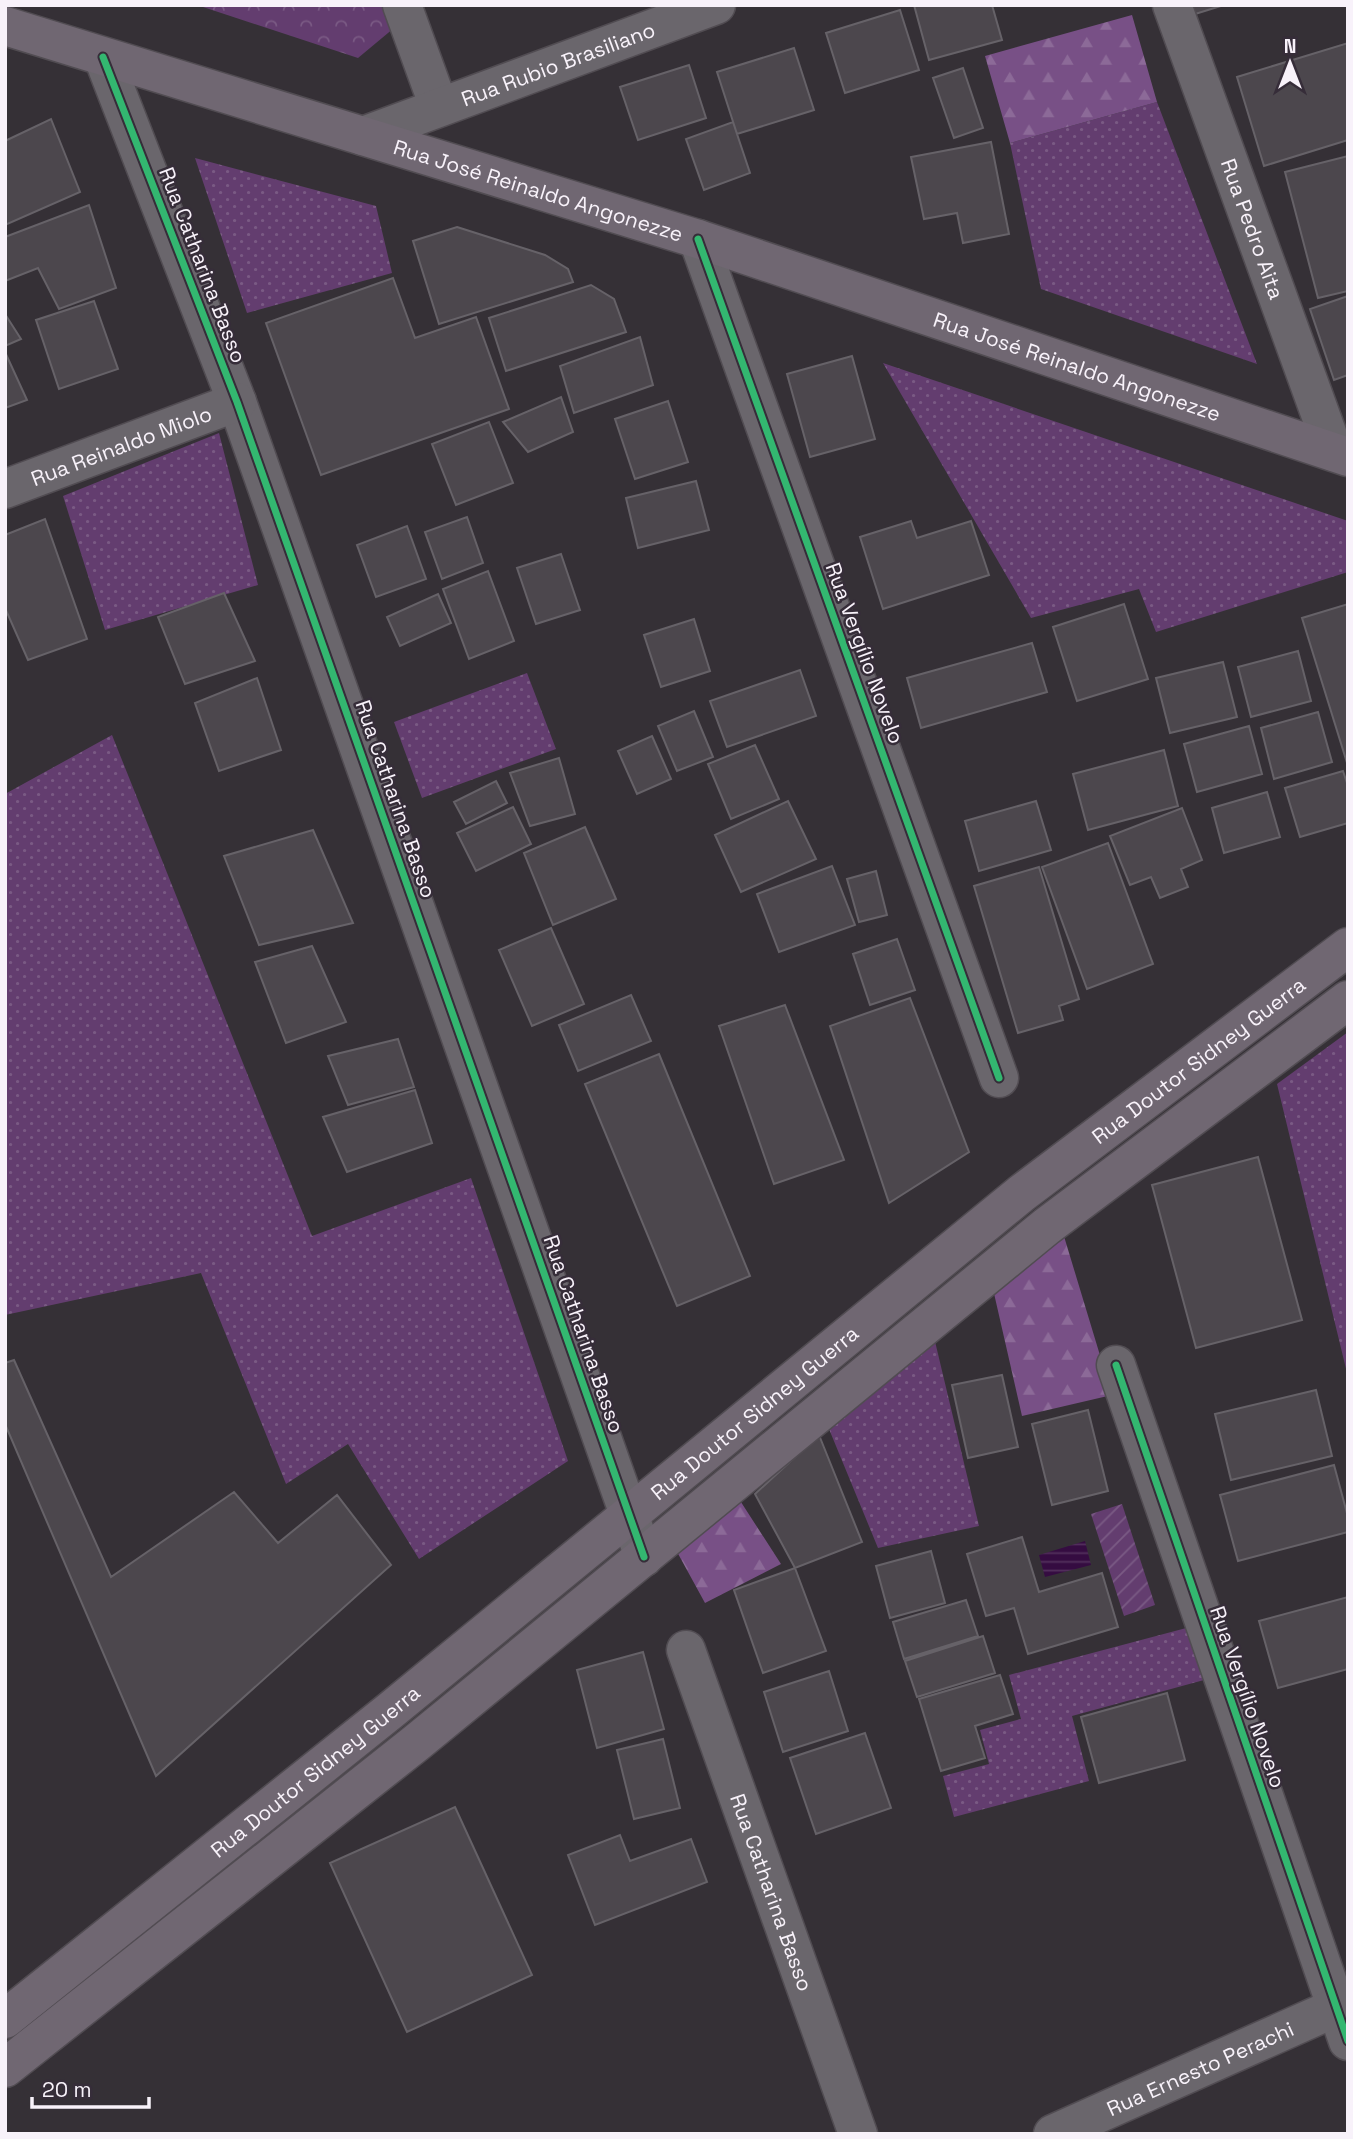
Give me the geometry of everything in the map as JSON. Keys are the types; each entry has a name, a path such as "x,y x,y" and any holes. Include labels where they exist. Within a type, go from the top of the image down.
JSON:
{"main road":[{"name":"Rua José Reinaldo Angonezze","path":"5,26 698,239 1341,454"},
{"name":"Rua Doutor Sidney Guerra","path":"5,2019 629,1515 1022,1193 1348,947"},
{"name":"Rua Doutor Sidney Guerra","path":"5,2068 416,1743 1047,1226 1348,1000"}],"street":[{"path":"402,5 439,107"},
{"name":"Rua Rubio Brasiliano","path":"363,136 716,5"},
{"name":"Rua Pedro Aita","path":"1172,5 1341,454"},
{"name":"Rua Catharina Basso","path":"103,57 237,401 643,1557"},
{"name":"Rua Vergílio Novelo","path":"698,239 999,1078"},
{"name":"Rua Reinaldo Miolo","path":"5,489 237,401"},
{"name":"Rua Vergílio Novelo","path":"1116,1365 1344,2016"},
{"name":"Rua Catharina Basso","path":"686,1650 858,2134"},
{"name":"Rua Ernesto Perachi","path":"1053,2134 1344,2016"}],"green space":[{"path":"197,5 385,5 394,28 358,58"},
{"path":"1132,15 1157,102 1010,143 985,56"},
{"path":"1157,102 1257,364 1041,289 1010,143"},
{"path":"195,158 376,206 392,273 247,313"},
{"path":"883,363 1348,521 1348,572 1156,632 1139,589 1031,618"},
{"path":"219,433 258,585 105,630 63,496"},
{"path":"527,673 556,749 422,798 394,722"},
{"path":"112,735 312,1236 471,1178 568,1461 419,1559 348,1444 286,1484 201,1273 5,1315 5,794"},
{"path":"1348,1032 1348,1377 1277,1084"},
{"path":"1063,1233 1112,1395 1022,1416 993,1289"},
{"path":"933,1333 979,1526 878,1548 829,1429"},
{"path":"739,1499 781,1564 705,1603 676,1550"},
{"path":"1122,1504 1155,1605 1124,1616 1091,1514"},
{"path":"1190,1627 1204,1680 1072,1716 1089,1781 954,1817 943,1776 989,1764 980,1730 1021,1719 1009,1675"}],"shaded area":[{"path":"1085,1541 1091,1565 1045,1577 1039,1555"}],"building":[{"path":"914,5 992,5 1002,40 929,60"},
{"path":"1189,5 1224,5 1192,15"},
{"path":"900,10 919,70 845,93 826,33"},
{"path":"1348,43 1348,140 1264,166 1237,77"},
{"path":"794,48 814,110 737,134 717,72"},
{"path":"689,65 706,118 638,140 620,87"},
{"path":"963,68 983,128 954,138 933,78"},
{"path":"51,119 80,192 5,225 5,141"},
{"path":"733,122 750,173 704,190 686,139"},
{"path":"991,142 1009,234 963,243 957,213 924,219 911,157"},
{"path":"1348,156 1348,291 1318,298 1285,172"},
{"path":"89,205 116,288 59,309 38,268 5,281 5,237"},
{"path":"457,227 545,255 568,269 573,282 439,324 413,241"},
{"path":"393,278 415,338 476,317 509,409 321,475 266,323"},
{"path":"591,285 614,299 626,332 506,371 489,318"},
{"path":"1348,296 1348,375 1334,380 1310,309"},
{"path":"94,301 118,369 59,389 36,320"},
{"path":"5,314 21,339 5,346"},
{"path":"640,337 653,385 574,413 560,366"},
{"path":"5,352 27,400 5,408"},
{"path":"852,356 875,439 810,457 787,374"},
{"path":"561,397 573,432 528,452 503,422"},
{"path":"668,401 688,462 635,479 615,419"},
{"path":"489,422 513,483 456,505 432,444"},
{"path":"696,481 709,530 638,548 626,498"},
{"path":"467,517 483,563 442,579 425,532"},
{"path":"45,519 87,639 28,660 5,608 5,535"},
{"path":"911,521 917,538 971,521 989,575 883,609 860,537"},
{"path":"407,526 426,579 376,597 357,545"},
{"path":"561,554 580,610 536,624 517,568"},
{"path":"488,571 514,641 469,659 443,589"},
{"path":"224,593 255,661 185,684 158,617"},
{"path":"438,594 451,623 400,646 387,617"},
{"path":"1124,604 1148,679 1077,701 1053,627"},
{"path":"1348,604 1348,766 1302,618"},
{"path":"694,619 710,671 661,687 644,635"},
{"path":"1032,643 1047,692 921,728 907,678"},
{"path":"1298,651 1311,701 1251,717 1238,667"},
{"path":"1223,662 1237,717 1170,733 1156,678"},
{"path":"800,670 816,716 727,747 710,701"},
{"path":"257,678 281,750 219,771 195,703"},
{"path":"694,711 713,757 677,771 658,726"},
{"path":"1318,712 1332,762 1274,779 1261,728"},
{"path":"1249,726 1262,774 1197,792 1184,744"},
{"path":"652,736 671,779 637,794 618,751"},
{"path":"755,745 779,799 731,819 708,764"},
{"path":"1164,750 1178,806 1088,830 1073,774"},
{"path":"559,758 575,814 530,826 510,773"},
{"path":"1343,771 1348,786 1348,823 1300,837 1285,788"},
{"path":"496,781 507,803 466,824 454,802"},
{"path":"1267,792 1280,837 1224,853 1212,808"},
{"path":"788,801 816,859 741,892 715,835"},
{"path":"1036,801 1051,850 979,871 965,821"},
{"path":"513,807 531,844 476,871 457,833"},
{"path":"1182,808 1202,860 1181,869 1188,887 1160,898 1151,877 1130,885 1110,836"},
{"path":"585,827 616,899 553,925 524,853"},
{"path":"313,830 353,923 259,945 224,856"},
{"path":"1108,843 1153,964 1087,989 1042,867"},
{"path":"832,866 855,925 779,952 757,894"},
{"path":"1039,867 1079,999 1059,1006 1063,1020 1018,1033 974,886"},
{"path":"876,871 887,915 859,922 847,879"},
{"path":"551,928 584,1004 532,1026 499,950"},
{"path":"897,939 915,990 870,1005 853,954"},
{"path":"312,946 346,1022 286,1043 255,962"},
{"path":"631,995 651,1041 578,1071 559,1025"},
{"path":"910,998 969,1152 889,1203 830,1026"},
{"path":"785,1005 844,1160 774,1184 719,1026"},
{"path":"398,1039 414,1087 348,1105 328,1056"},
{"path":"659,1054 750,1276 677,1306 585,1084"},
{"path":"415,1090 432,1143 347,1172 323,1117"},
{"path":"1258,1157 1302,1320 1196,1348 1152,1185"},
{"path":"14,1360 111,1577 234,1492 278,1543 337,1495 391,1565 156,1776 5,1424 5,1363"},
{"path":"1002,1375 1018,1447 968,1458 952,1385"},
{"path":"1316,1390 1332,1456 1231,1480 1215,1414"},
{"path":"1088,1410 1108,1491 1052,1505 1032,1424"},
{"path":"819,1435 862,1542 795,1568 755,1494"},
{"path":"1334,1465 1348,1517 1348,1532 1238,1561 1220,1495"},
{"path":"1022,1537 1039,1592 1102,1573 1118,1627 1028,1654 1014,1608 986,1616 967,1554"},
{"path":"931,1551 945,1603 890,1618 876,1566"},
{"path":"795,1568 826,1651 763,1673 734,1590"},
{"path":"1348,1597 1348,1669 1278,1688 1259,1621"},
{"path":"966,1600 978,1636 904,1659 893,1622"},
{"path":"983,1636 995,1673 917,1697 905,1661"},
{"path":"643,1652 664,1729 597,1748 577,1670"},
{"path":"829,1671 848,1731 783,1752 764,1692"},
{"path":"1000,1675 1013,1714 975,1726 985,1758 941,1771 919,1699"},
{"path":"1167,1693 1185,1760 1099,1783 1081,1717"},
{"path":"865,1733 891,1808 816,1834 790,1758"},
{"path":"663,1739 680,1808 634,1819 617,1750"},
{"path":"455,1807 532,1975 407,2032 330,1863"},
{"path":"620,1835 630,1861 691,1839 707,1882 595,1925 568,1855"}],"cycle path":[{"path":"103,57 237,402 644,1557"},
{"path":"698,239 999,1078"},
{"path":"1116,1365 1348,2041"}]}
